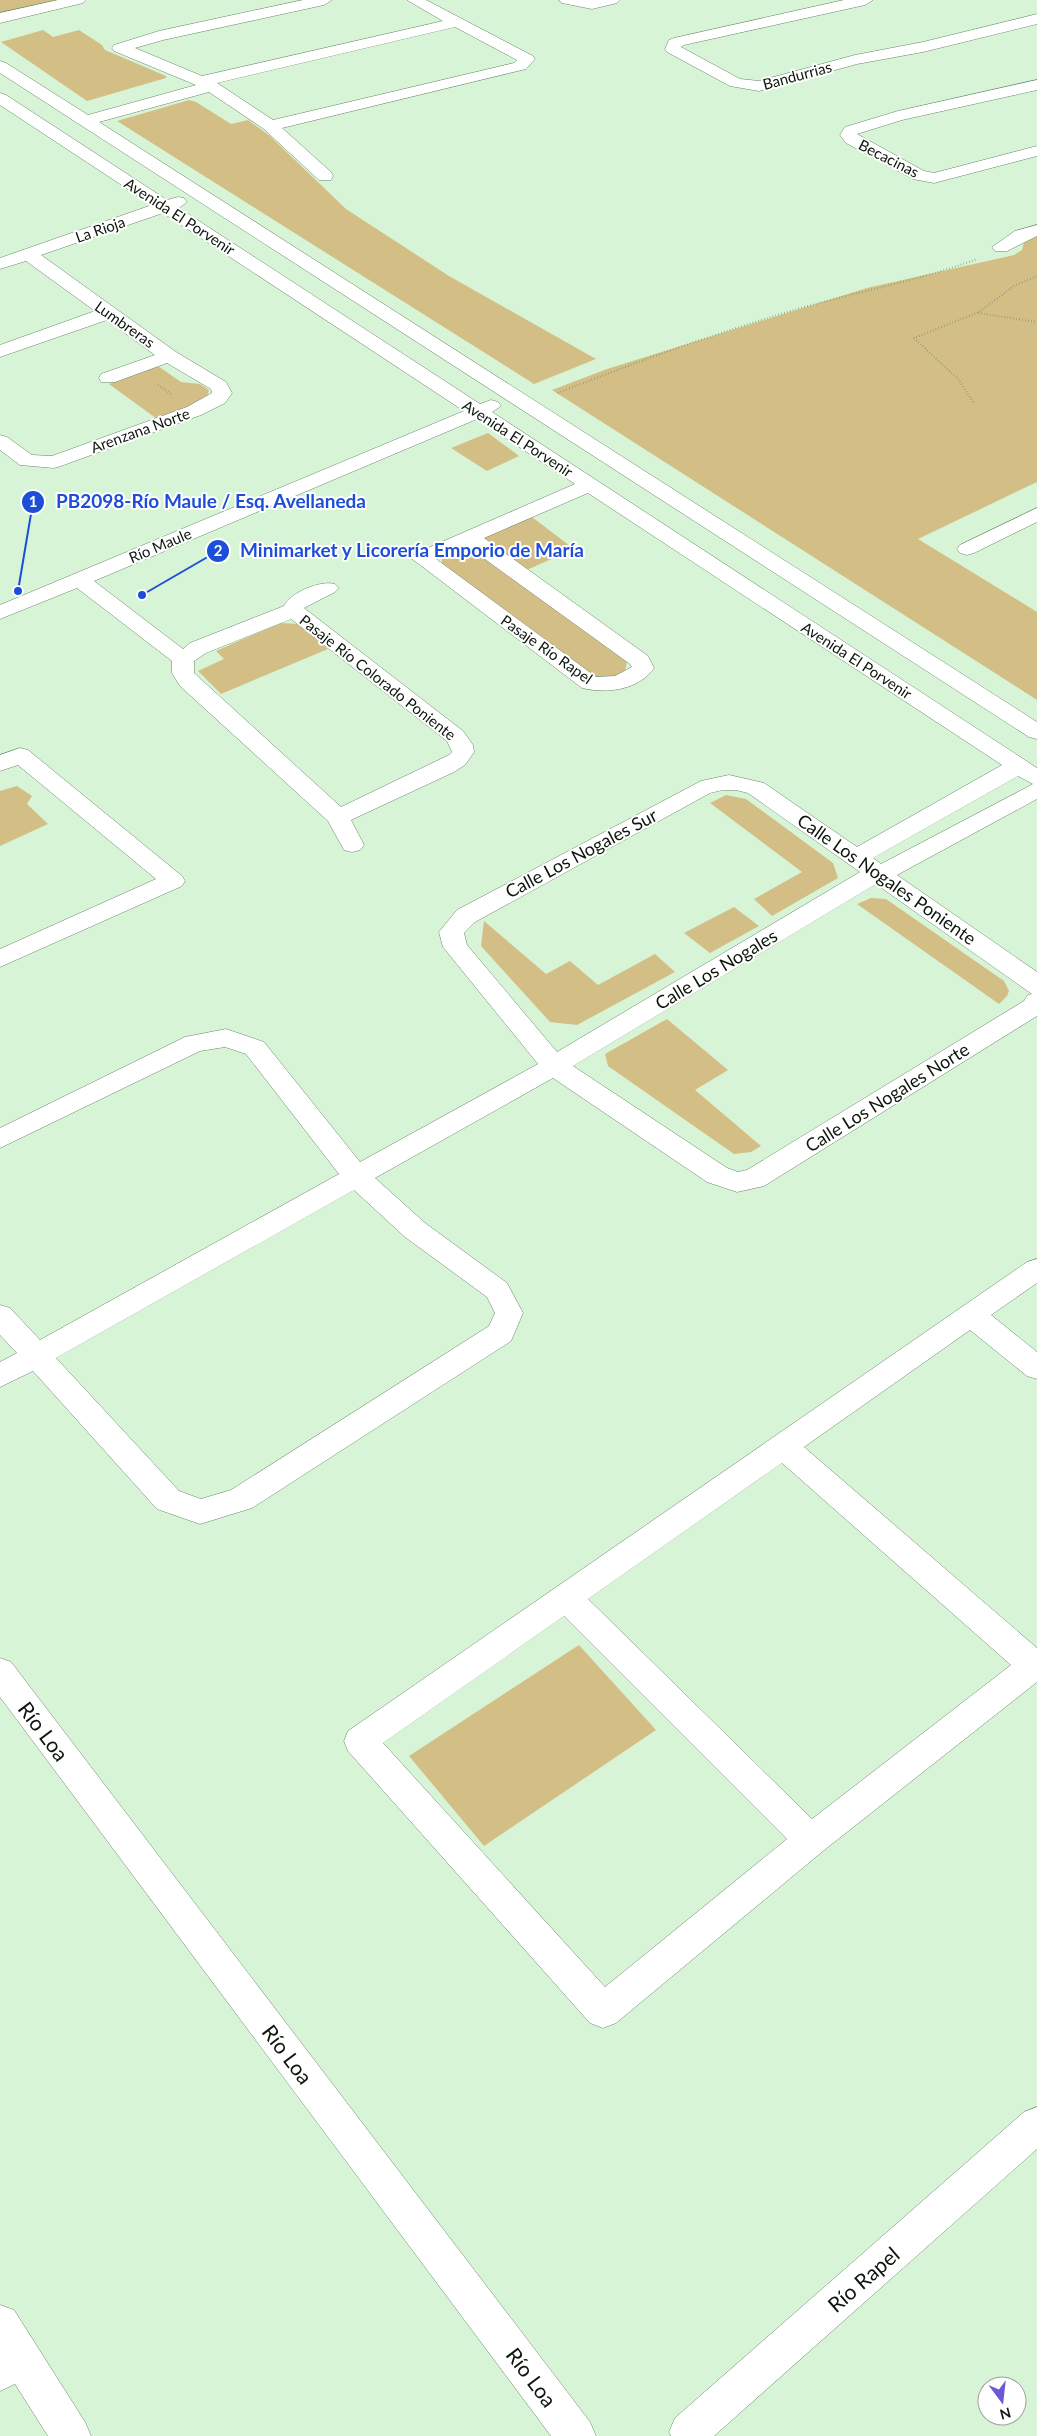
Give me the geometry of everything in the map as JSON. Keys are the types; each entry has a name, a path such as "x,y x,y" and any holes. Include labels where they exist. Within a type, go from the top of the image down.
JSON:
{"street":[{"path":"0,18 78,0"},
{"path":"324,0 159,36 120,48 202,81 270,126 325,176"},
{"path":"270,126 520,66 527,59 415,0"},
{"path":"568,0 583,4 612,0"},
{"name":"Bandurrias","path":"865,0 679,40 674,43 673,49 736,83 750,86 855,60 924,47 1037,19"},
{"path":"71,111 139,91 202,81 457,22"},
{"name":"Avenida El Porvenir","path":"0,66 1037,732"},
{"path":"86,121 156,102 202,81"},
{"name":"Becacinas","path":"1037,84 898,116 851,130 848,135 868,148 927,177 944,177 1037,151"},
{"path":"139,91 156,102"},
{"name":"Avenida El Porvenir","path":"0,98 1028,772"},
{"name":"La Rioja","path":"0,264 200,194"},
{"path":"1001,248 1021,235 1037,230"},
{"name":"Lumbreras","path":"28,254 169,356 219,386 222,393"},
{"path":"0,351 108,313"},
{"path":"108,378 169,356"},
{"name":"Arenzana Norte","path":"0,441 27,461 54,462 194,410 218,399 222,393"},
{"name":"Río Maule","path":"0,613 514,396"},
{"path":"470,538 589,485"},
{"path":"967,549 1037,514"},
{"name":"Pasaje Río Rapel","path":"470,538 640,661 643,668 638,674 616,684 604,686 590,683 421,558 470,538"},
{"path":"79,580 183,659"},
{"path":"183,659 198,648 293,610 296,603 328,588"},
{"name":"Pasaje Río Colorado Poniente","path":"293,610 455,736 462,745 463,752 457,760 446,767 338,816"},
{"path":"183,659 183,674 188,681 338,816 352,845"},
{"path":"0,764 20,755 173,881 0,959"},
{"path":"856,857 1028,772"},
{"name":"Calle Los Nogales Poniente","path":"732,781 756,788 1032,981 1036,998"},
{"name":"Calle Los Nogales Sur","path":"554,1066 455,947 451,932 466,916 702,788 720,782 732,781"},
{"name":"Calle Los Nogales","path":"0,1376 36,1358 554,1066 880,873 1037,790"},
{"name":"Calle Los Nogales Norte","path":"554,1066 717,1175 737,1182 754,1179 1036,998"},
{"path":"0,1139 194,1043 226,1038 255,1048 356,1176 415,1230 497,1290 510,1312 501,1333 241,1499 200,1512 168,1500 36,1358 0,1316"},
{"path":"783,1446 1036,1664 811,1840 603,2011 360,1741 566,1597 1037,1269"},
{"path":"971,1315 1037,1368"},
{"path":"566,1597 811,1840"},
{"name":"Río Loa","path":"0,1672 576,2436"},
{"name":"Río Rapel","path":"689,2432 1037,2125"},
{"path":"0,2324 10,2363 70,2436"}],"path":[{"path":"553,395 661,352 750,324 948,270 976,259 984,260"},
{"path":"973,402 959,380 914,338 977,312 996,301 1026,278 1037,276"},
{"path":"977,312 1037,322"},
{"path":"136,368 194,410"}],"shaded area":[{"path":"0,0 60,0 0,14"},
{"path":"43,30 53,37 79,30 102,45 105,50 166,76 166,78 87,101 1,42"},
{"path":"189,100 196,102 231,124 248,120 270,136 346,209 449,276 596,359 534,384 117,121"},
{"path":"1037,236 1037,482 918,539 1037,612 1037,700 552,390 607,369 867,288 1014,255 1022,250 1024,242"},
{"path":"158,366 181,382 200,384 209,390 206,401 157,419 109,384"},
{"path":"488,433 519,456 487,471 451,448"},
{"path":"532,517 574,549 511,577 623,658 627,662 625,672 610,679 585,676 442,571 442,553"},
{"path":"280,623 299,624 328,649 221,694 198,671 224,659 216,651"},
{"path":"17,786 32,796 27,804 48,824 0,846 0,791"},
{"path":"726,795 746,799 833,863 838,878 772,916 754,899 802,872 710,803"},
{"path":"871,898 886,899 1004,981 1009,991 1007,996 999,1004 857,904"},
{"path":"734,907 759,926 710,953 684,933"},
{"path":"484,921 546,974 570,961 598,985 655,954 675,972 577,1025 550,1022 481,946"},
{"path":"667,1019 728,1070 695,1090 761,1146 751,1152 734,1154 608,1066 605,1054"},
{"path":"579,1645 656,1730 484,1846 409,1756"}],"place":[{"name":"PB2098-Río Maule / Esq. Avellaneda","path":"18,591"},
{"name":"Minimarket y Licorería Emporio de María","path":"142,595"}]}
